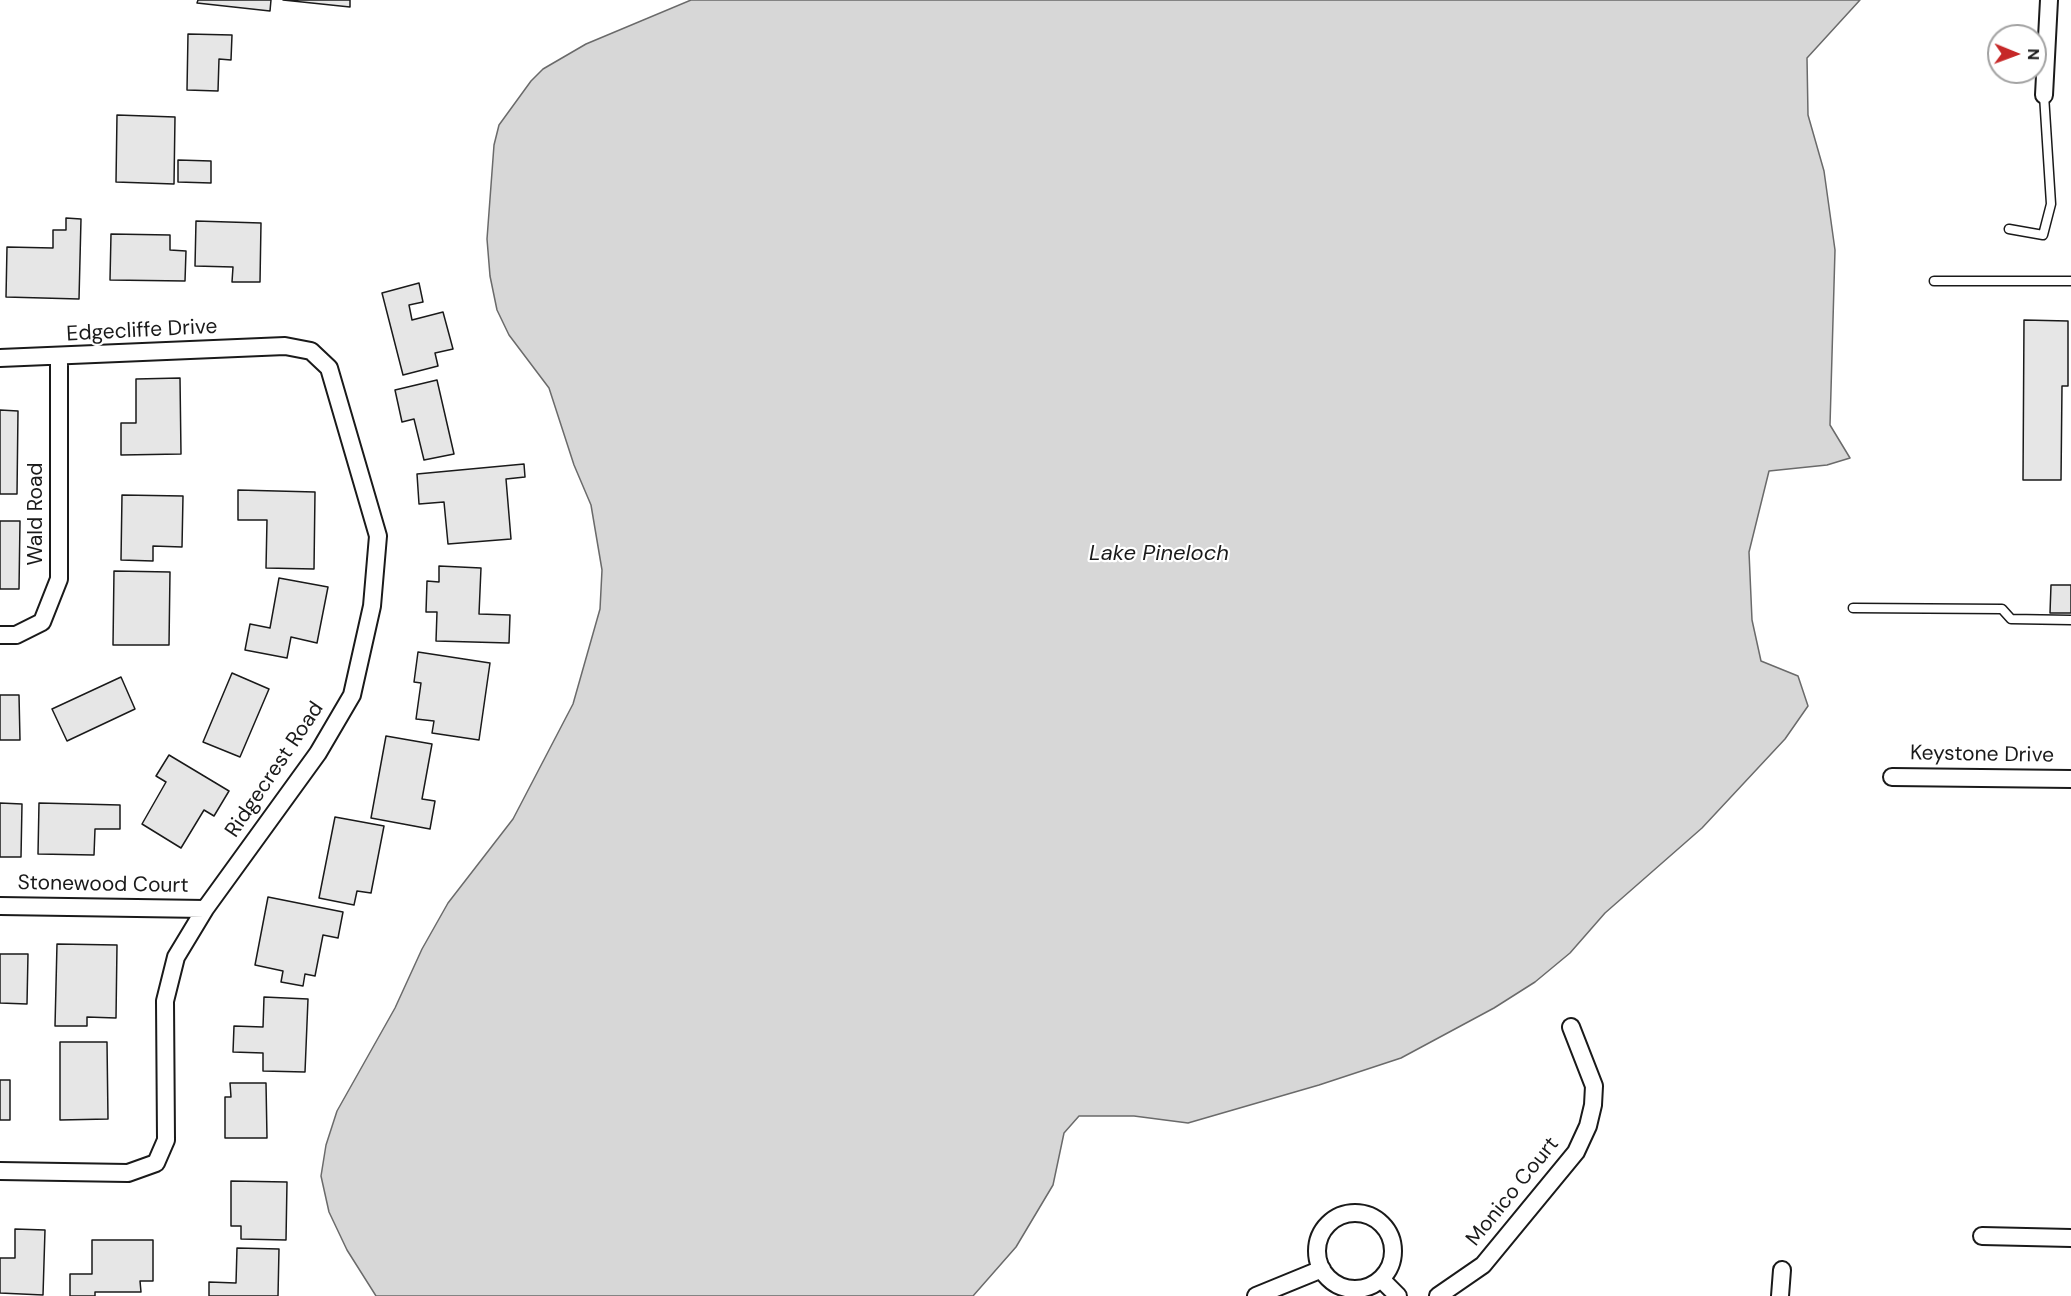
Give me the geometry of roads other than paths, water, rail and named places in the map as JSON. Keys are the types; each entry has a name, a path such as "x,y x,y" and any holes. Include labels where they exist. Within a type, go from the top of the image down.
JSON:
{"street":[{"path":"2044,95 2049,0"},
{"name":"Edgecliffe Drive","path":"0,358 285,346"},
{"name":"Ridgecrest Road","path":"0,1171 128,1173 156,1163 166,1140 165,1001 176,957 206,909 318,753 352,695 372,606 378,536 329,368 311,351 285,346"},
{"name":"Wald Road","path":"0,635 16,635 42,622 59,579 59,357"},
{"name":"Keystone Drive","path":"1892,777 2071,779"},
{"name":"Stonewood Court","path":"0,906 206,909"},
{"name":"Monico Court","path":"1438,1296 1483,1265 1576,1152 1588,1126 1593,1105 1594,1086 1571,1027"},
{"path":"1361,1213 1379,1222 1390,1237 1393,1255 1389,1268 1381,1279 1366,1288 1355,1289 1342,1287 1330,1280 1322,1269 1317,1254 1318,1240 1326,1226 1347,1214 1361,1213"},
{"path":"1982,1236 2071,1238"},
{"path":"1256,1296 1322,1269"},
{"path":"1780,1296 1782,1270"},
{"path":"1381,1279 1398,1296"}],"lane":[{"path":"2009,229 2043,235 2051,204 2044,95"},
{"path":"1934,281 2071,281"},
{"path":"1853,608 2002,609 2011,619 2071,620"}],"water":[{"name":"Lake Pineloch","path":"691,0 1860,0 1807,58 1808,115 1824,171 1835,250 1830,425 1850,458 1827,465 1769,471 1749,552 1752,620 1761,661 1798,676 1808,706 1785,739 1702,828 1605,913 1570,953 1535,982 1494,1008 1401,1058 1319,1085 1188,1123 1134,1116 1079,1116 1064,1133 1053,1185 1016,1247 973,1296 376,1296 347,1250 329,1212 321,1176 326,1145 337,1111 395,1008 422,949 448,903 513,819 573,704 600,609 602,570 591,505 574,465 549,388 509,335 497,310 490,276 487,239 494,145 499,125 531,81 543,69 586,44"}]}
